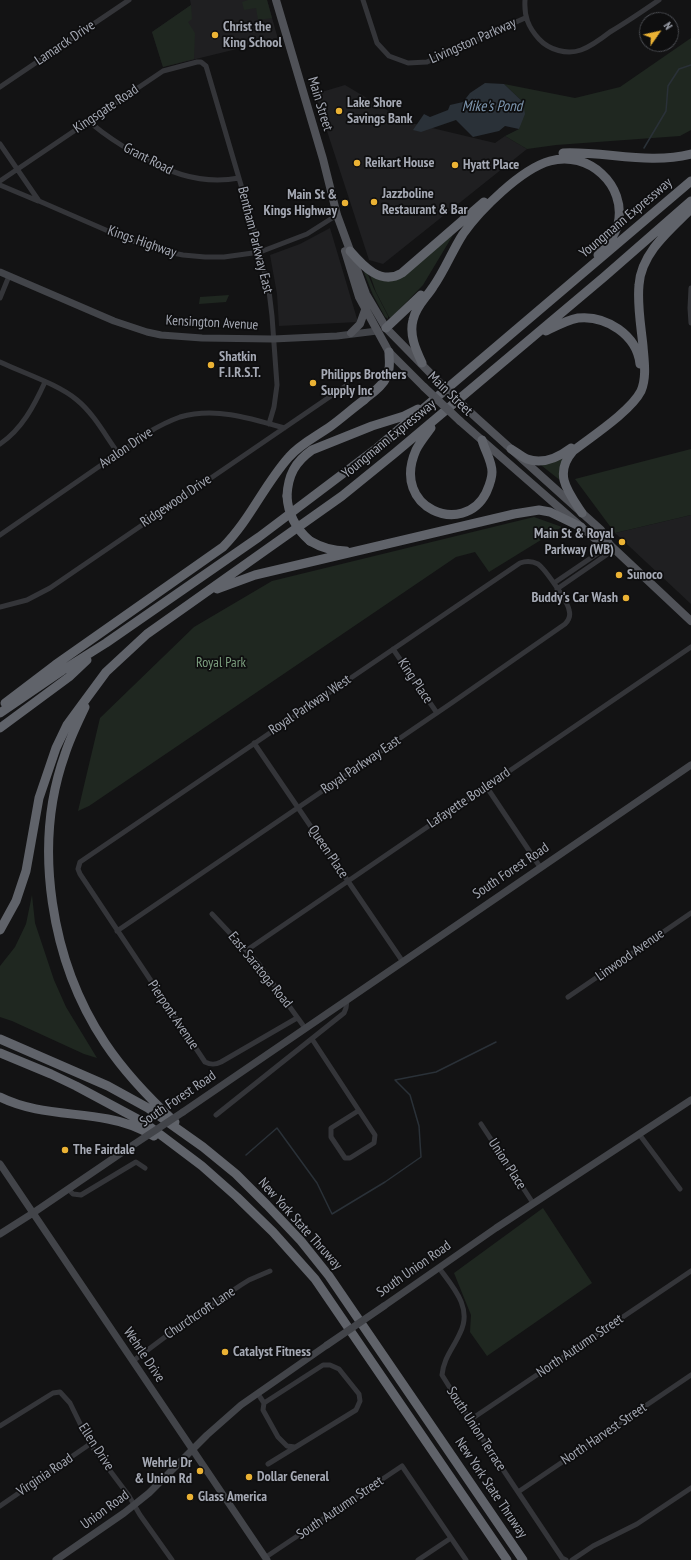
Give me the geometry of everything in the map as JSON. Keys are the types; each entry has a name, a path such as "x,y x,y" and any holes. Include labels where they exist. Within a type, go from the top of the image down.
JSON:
{"highway":[{"path":"350,251 364,266 377,275 383,277 395,276 402,273 527,166 548,155 568,153 654,158 691,154"},
{"path":"381,329 394,325 418,305 433,288 464,234 482,211 529,170 551,160 580,160 588,164 602,174 607,180 617,199 619,214 616,230 585,271"},
{"name":"Youngmann Expressway","path":"106,643 260,537 377,448 691,181"},
{"name":"Youngmann Expressway","path":"96,686 106,672 138,641 342,496 439,417 691,201"},
{"path":"381,329 418,298 431,283 456,237 483,203"},
{"path":"582,512 569,494 566,486 564,473 567,458 573,451 631,405 641,390 644,380 645,367 638,292 640,275 644,265 656,246 691,210"},
{"path":"418,305 413,320 412,338 422,363"},
{"path":"511,449 527,459 546,461 559,457 630,402 635,394 640,376 639,360 635,346 621,330 605,322 579,318 569,320 529,340"},
{"path":"0,708 55,665 223,547 239,530 277,470 291,455 305,443 333,425 385,381 390,365 388,352"},
{"path":"365,550 334,550 321,547 310,541 302,534 293,521 288,506 287,496 293,469 312,450 372,426 404,416 438,396"},
{"path":"439,417 417,449 413,458 410,474 411,483 416,495 432,510 444,514 458,513 468,510 478,504 484,496 490,485 492,473 490,462 482,440"},
{"path":"201,596 233,582 255,575 514,514 538,510 550,512 581,527"},
{"path":"0,713 106,643"},
{"path":"0,728 68,677 106,643"},
{"path":"0,930 16,901 26,871 39,798 56,748 68,725 96,686"},
{"path":"96,686 64,754 56,787 50,829 48,863 58,930 76,988 105,1043 134,1082 203,1147"},
{"name":"New York State Thruway","path":"0,1040 108,1086 148,1108 203,1147 236,1174 301,1241 329,1276 522,1560"},
{"name":"New York State Thruway","path":"0,1053 51,1074 145,1123 202,1166 273,1232 315,1279 507,1560"},
{"path":"0,1097 43,1111 119,1121 138,1128 175,1146"}],"main road":[{"name":"Main Street","path":"276,0 323,159 337,215 340,235 359,297 365,310 381,329 422,363 435,378 470,412 601,530 612,547 691,620"},
{"name":"Main Street","path":"337,215 366,294 381,329 388,352 460,421 581,527 594,538 612,547"},
{"path":"359,297 366,302 381,325 381,329"},
{"path":"352,333 360,324 365,310"}],"street":[{"name":"Lamarck Drive","path":"0,87 129,0"},
{"name":"Livingston Parkway","path":"362,0 377,43 389,56 408,63 427,62 525,18"},
{"path":"525,0 525,18 528,26 548,47 566,51 581,50 594,43 659,0"},
{"name":"Kingsgate Road","path":"17,170 163,71 201,62"},
{"name":"Bentham Parkway East","path":"201,62 206,66 260,252 269,291 276,385 274,407 269,424"},
{"name":"Grant Road","path":"89,121 119,144 149,162 169,171 192,177 214,180 238,178"},
{"path":"0,144 39,201"},
{"path":"0,181 17,170"},
{"name":"Kings Highway","path":"0,185 115,234 160,250 183,256 224,257 260,252 307,234 337,215"},
{"name":"Kensington Avenue","path":"0,272 114,321 147,332 194,338 273,339 337,336 381,329"},
{"path":"0,298 9,276"},
{"path":"691,288 691,323"},
{"path":"0,362 70,394 92,415 118,453"},
{"path":"0,444 11,436 25,420 45,382"},
{"name":"Ridgewood Drive","path":"0,607 27,600 50,588 347,385"},
{"name":"Avalon Drive","path":"0,535 118,453 163,425 181,417 206,413 229,414 284,428"},
{"path":"554,584 612,547"},
{"path":"557,590 612,547"},
{"name":"Royal Parkway West","path":"84,880 78,869 80,862 83,859 520,563 530,561 539,565 554,584"},
{"name":"Royal Parkway East","path":"117,931 437,713 567,622 570,611 554,584"},
{"name":"Lafayette Boulevard","path":"247,950 691,647"},
{"name":"King Place","path":"393,649 437,713"},
{"name":"Queen Place","path":"254,743 403,962"},
{"name":"South Forest Road","path":"1,1233 130,1148 691,765"},
{"path":"486,786 540,867"},
{"name":"Pierpont Avenue","path":"84,880 202,1056 210,1064 221,1062 297,1018"},
{"name":"Linwood Avenue","path":"568,997 691,913"},
{"name":"East Saratoga Road","path":"212,914 247,950 305,1028"},
{"path":"216,1115 344,1013 347,1000"},
{"path":"312,1039 375,1135 374,1143 350,1158 344,1158 331,1136 331,1128 358,1111"},
{"name":"South Union Road","path":"165,1478 230,1414 533,1203 691,1100"},
{"name":"Union Place","path":"481,1124 533,1203"},
{"path":"639,1134 680,1189"},
{"path":"68,1189 73,1194 81,1195 136,1162 145,1168"},
{"name":"Wehrle Drive","path":"0,1164 266,1559"},
{"name":"South Union Terrace","path":"439,1268 460,1298 465,1313 464,1325 446,1357 442,1375 470,1420 562,1558 566,1560"},
{"name":"Churchcroft Lane","path":"133,1361 185,1322 249,1280 270,1271"},
{"name":"North Autumn Street","path":"470,1420 691,1271"},
{"path":"264,1403 323,1365 330,1365 339,1369 359,1394 360,1401 356,1410 268,1464"},
{"name":"North Harvest Street","path":"518,1492 691,1375"},
{"name":"Ellen Drive","path":"0,1426 53,1393 60,1392 70,1403 90,1444 172,1560"},
{"path":"258,1394 264,1403 263,1410 278,1437 287,1446 295,1447"},
{"name":"Virginia Road","path":"0,1506 90,1444"},
{"name":"South Autumn Street","path":"266,1559 402,1466 451,1538"},
{"name":"Union Road","path":"56,1560 135,1506 165,1478"},
{"path":"572,1560 593,1546 637,1524 691,1488"},
{"path":"418,1560 451,1538 466,1560"}],"shaded area":[{"name":"Christ the King School","path":"190,0 267,0 278,39 163,67 152,32 191,5"},
{"path":"345,85 407,122 495,143 505,136 527,149 383,264 369,260 315,94"},
{"path":"330,228 358,322 279,326 277,294 270,255 300,244"},
{"path":"691,515 691,604 615,533"}],"green space":[{"path":"248,0 267,0 272,18 258,20 256,8 244,10 242,2"},
{"path":"191,5 192,19 188,22 195,33 194,59 163,67 152,32"},
{"path":"691,38 691,130 680,136 556,145 527,149 505,136 519,129 523,102 504,84 575,98 620,87 671,52 679,52 679,46"},
{"path":"453,235 423,285 391,318 389,317 376,292 370,275 385,279"},
{"path":"363,270 367,272 388,316 388,319 385,317 373,295"},
{"path":"229,295 226,302 199,304 200,297"},
{"path":"691,449 691,515 615,533 575,479"},
{"path":"563,455 561,481 537,462"},
{"name":"Royal Park","path":"534,517 562,527 489,572 475,552 456,557 89,806 78,811 100,718 194,627 272,581"},
{"path":"32,895 35,923 54,980 66,1007 97,1058 84,1054 0,1017 0,966 15,947 26,924"},
{"path":"543,1208 592,1283 487,1356 470,1332 471,1315 454,1273"}],"water":[{"name":"Mike's Pond","path":"485,83 504,84 523,102 525,114 519,129 505,126 499,131 473,137 456,120 421,132 413,130 424,114 430,117 448,110 450,105 463,102 470,93"}],"waterway":[{"path":"644,148 666,111 668,86 679,69 691,65"},
{"path":"246,1155 277,1128 317,1183 332,1214 385,1182 421,1157 419,1126 410,1095 395,1080 436,1072 496,1042"}],"place":[{"name":"Christ the King School","path":"215,35"},
{"name":"Lake Shore Savings Bank","path":"339,111"},
{"name":"Reikart House","path":"357,163"},
{"name":"Hyatt Place","path":"455,165"},
{"name":"Jazzboline Restaurant & Bar","path":"374,202"},
{"name":"Main St & Kings Highway","path":"345,203"},
{"name":"Shatkin F.I.R.S.T.","path":"211,365"},
{"name":"Philipps Brothers Supply Inc","path":"313,383"},
{"name":"Main St & Royal Parkway (WB)","path":"622,542"},
{"name":"Sunoco","path":"619,575"},
{"name":"Buddy's Car Wash","path":"626,598"},
{"name":"The Fairdale","path":"65,1150"},
{"name":"Catalyst Fitness","path":"225,1352"},
{"name":"Wehrle Dr & Union Rd","path":"200,1471"},
{"name":"Dollar General","path":"249,1477"},
{"name":"Glass America","path":"190,1497"}]}
